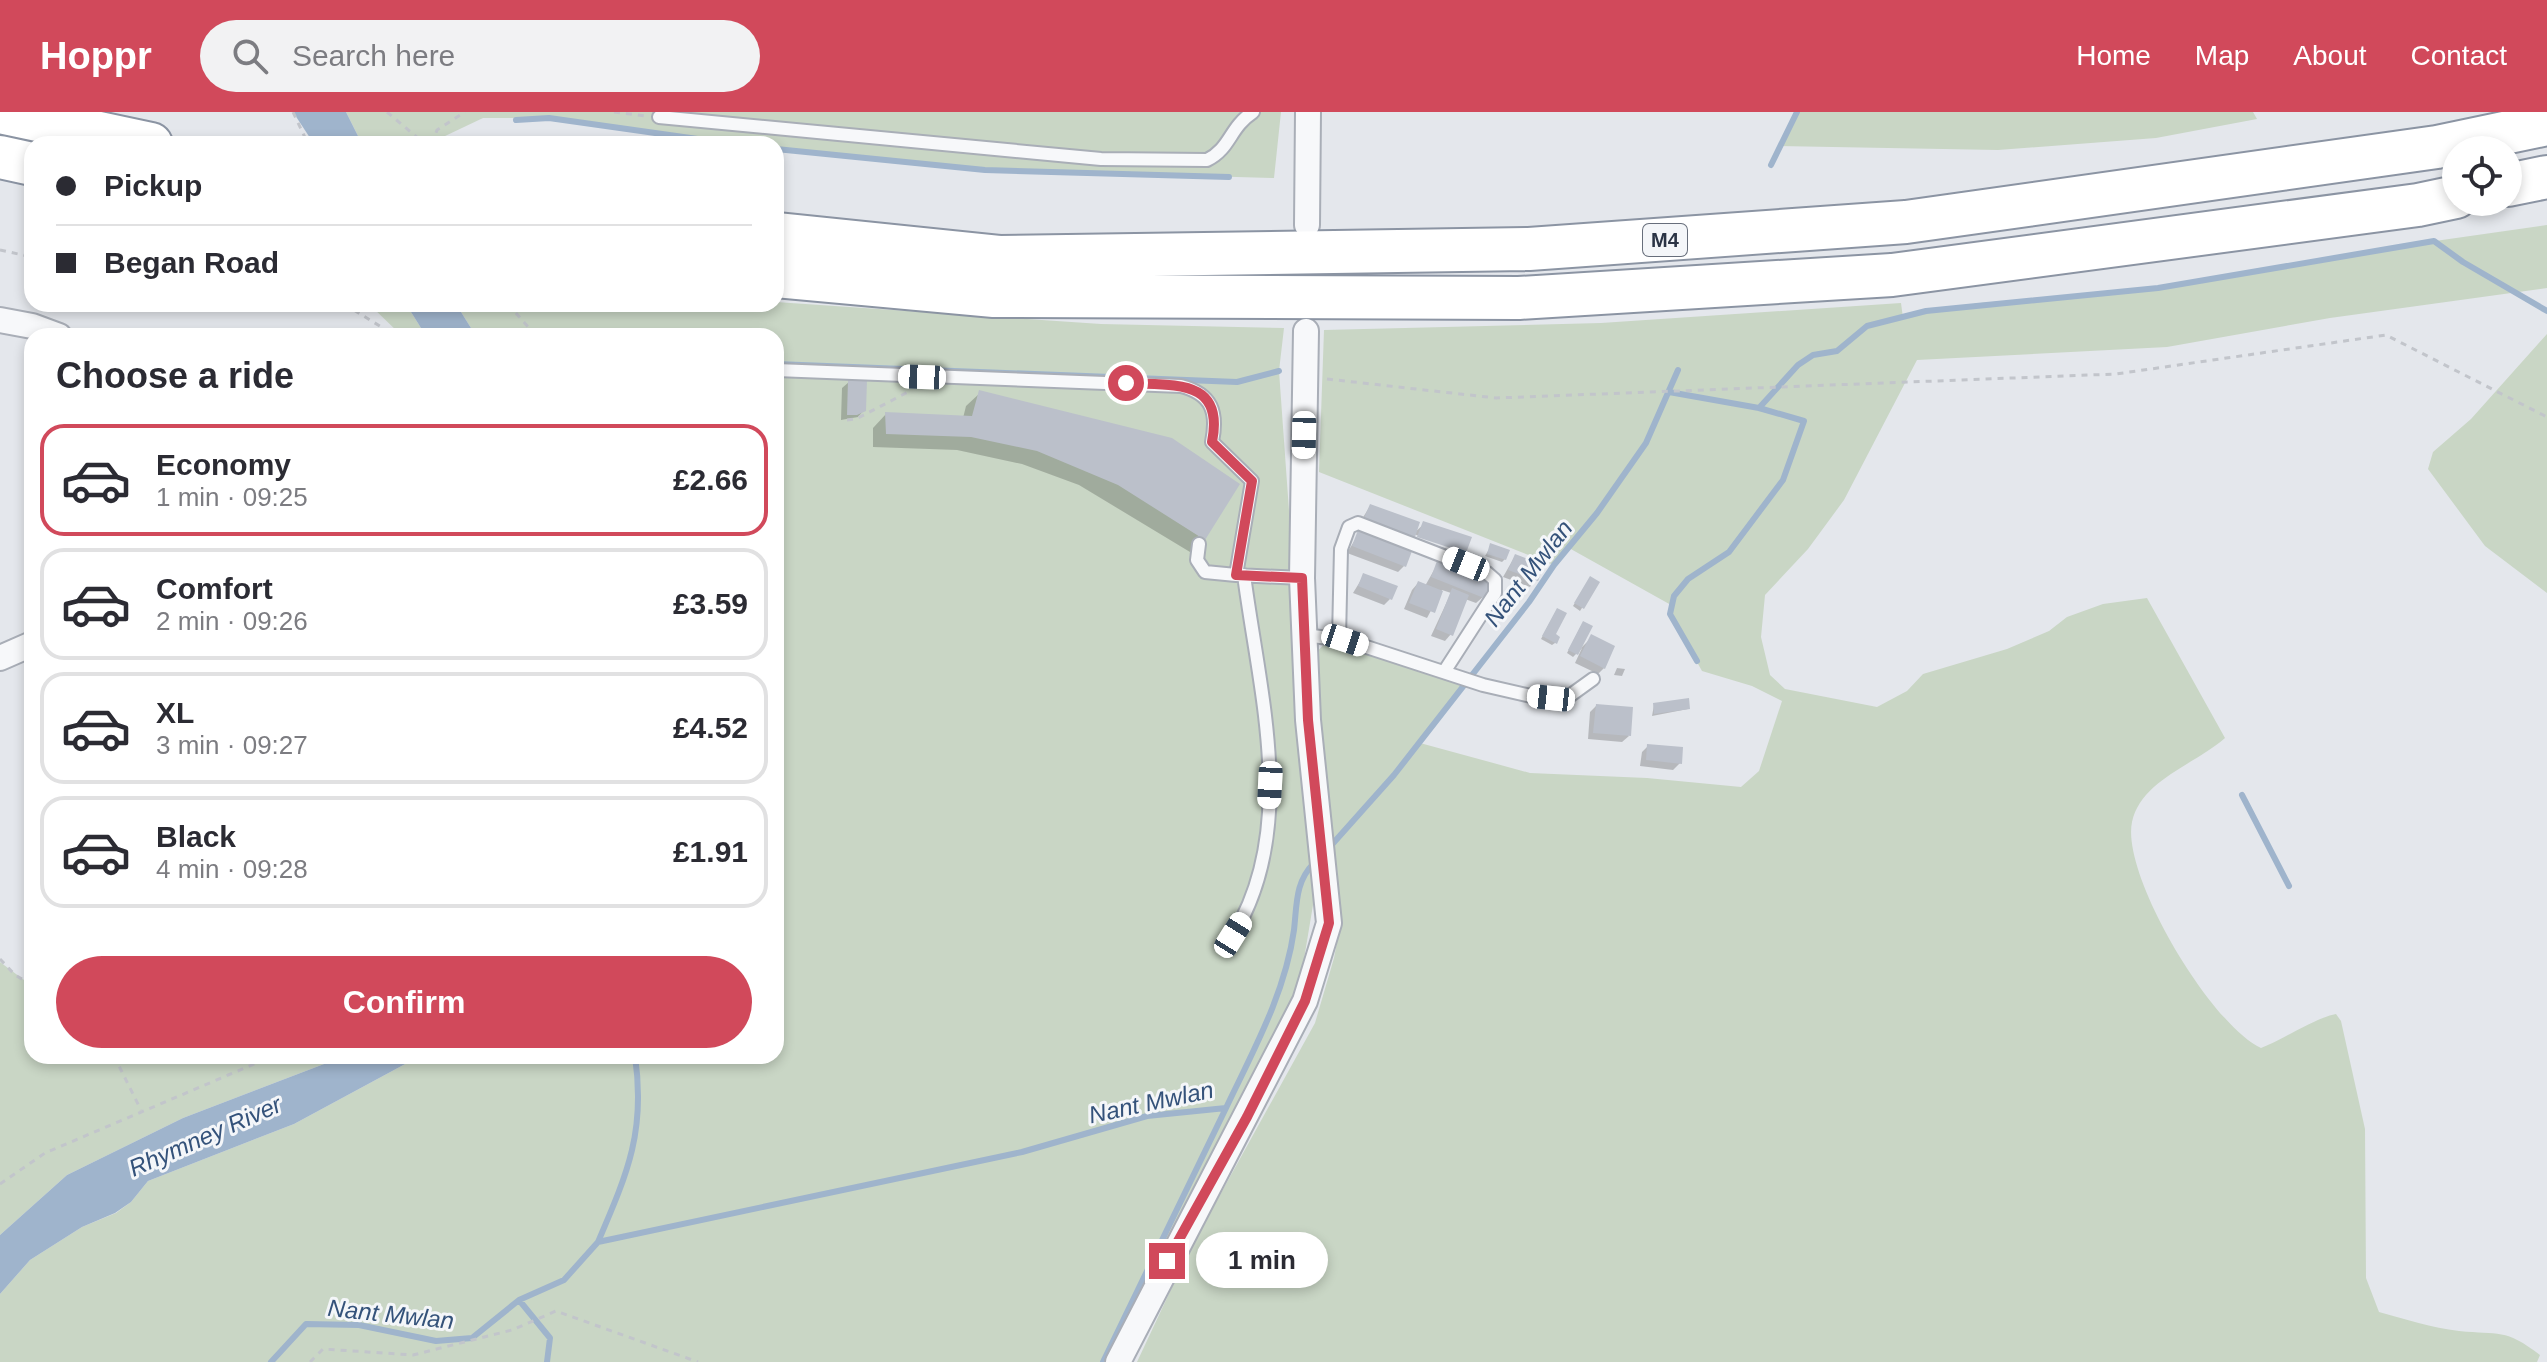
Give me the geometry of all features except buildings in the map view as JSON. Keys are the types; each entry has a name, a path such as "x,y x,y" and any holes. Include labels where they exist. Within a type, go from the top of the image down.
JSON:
{"highway":[{"path":"0,112 111,136"},
{"path":"25,112 96,133"},
{"name":"M4","path":"784,235 999,257 1529,249 1906,222 2437,147 2547,124"},
{"path":"0,157 24,164"},
{"path":"0,163 24,165"},
{"path":"2522,182 2547,177"},
{"name":"M4","path":"784,277 994,296 1519,298 1892,275 2442,200"}],"street":[{"path":"1307,225 1308,112"},
{"path":"0,320 37,328"},
{"path":"1118,1362 1167,1261 1247,1117 1305,1001 1329,923 1308,720 1304,635 1306,331"},
{"path":"0,658 24,648"}],"lane":[{"path":"659,117 1101,159 1207,160 1221,153 1237,123 1253,112"},
{"path":"784,370 1181,386 1199,391 1209,401 1217,420 1212,442 1252,481 1240,575 1271,758 1267,840 1247,913 1233,935"},
{"path":"1339,638 1341,549 1349,527 1358,523 1487,573 1495,580 1495,593 1450,674"},
{"path":"1199,544 1197,560 1205,572 1302,578"},
{"path":"1304,635 1339,638 1483,685 1531,696 1568,697 1593,679"}],"path":[{"path":"293,112 304,136"},
{"path":"387,112 416,136"},
{"path":"435,136 437,130 465,112"},
{"path":"614,112 659,117"},
{"path":"0,250 24,255"},
{"path":"357,312 383,328"},
{"path":"515,312 529,328"},
{"path":"1305,378 1496,398 2116,374 2386,335 2547,417"},
{"path":"847,420 856,419 921,385 922,377"},
{"path":"0,959 24,980"},
{"path":"118,1064 141,1111"},
{"path":"0,1184 45,1153 254,1064"},
{"path":"310,1362 323,1349 413,1355 512,1330 556,1311 698,1362"}],"green space":[{"path":"346,112 1281,112 1274,178 985,170 784,150 784,136 676,136 549,118 483,118 445,136 358,136"},
{"path":"1797,112 2253,112 2257,119 2156,138 1998,150 1778,146"},
{"path":"2547,225 2547,288 2330,318 2167,347 1917,360 1844,500 1808,549 1765,595 1761,637 1770,675 1785,689 1877,707 1907,691 1923,674 2007,649 2049,631 2067,617 2103,604 2147,598 2225,738 2158,784 2137,807 2132,822 2132,846 2140,876 2155,911 2195,980 2218,1010 2241,1034 2261,1048 2328,1016 2336,1014 2341,1021 2365,1129 2366,1278 2379,1312 2439,1328 2510,1337 2540,1355 2537,1362 1137,1362 1189,1251 1315,1023 1334,958 1340,926 1337,868 1323,786 1314,654 1328,641 1465,684 1420,743 1530,773 1647,778 1741,787 1759,771 1782,701 1752,686 1702,671 1670,614 1671,605 1569,548 1554,565 1319,472 1324,330 1601,323 1901,303 1903,318 1926,311 1980,303 2158,288 2372,250"},
{"path":"784,303 1101,324 1284,328 1279,371 1316,887 1302,971 1289,1015 1103,1362 0,1362 0,1294 30,1260 82,1227 116,1213 131,1202 148,1181 294,1124 405,1064 784,1064 784,328 471,328 461,312 784,312"},
{"path":"377,312 411,312 421,328 394,328"},
{"path":"2547,334 2547,593 2485,546 2428,469 2433,452 2471,419"},
{"path":"0,962 24,980 24,1064 324,1064 183,1118 67,1175 0,1235"}],"water":[{"path":"293,112 346,112 358,136 309,136"},
{"path":"411,312 461,312 471,328 421,328"},
{"name":"Rhymney River","path":"324,1064 405,1064 294,1124 148,1181 131,1202 115,1213 82,1227 30,1260 0,1294 0,1235 67,1175 183,1118"}],"waterway":[{"name":"Nant Mwlan","path":"1771,165 1797,112"},
{"path":"516,120 549,118 676,136"},
{"path":"784,150 985,170 1229,177"},
{"path":"1759,408 1798,365 1813,355 1837,351 1867,326 1926,311 2158,288 2434,241 2463,262 2547,311"},
{"path":"784,364 1237,382 1279,371"},
{"name":"Nant Mwlan","path":"1328,849 1394,775 1597,513 1646,443 1678,370"},
{"path":"1669,392 1759,408 1804,421 1783,480 1729,552 1688,579 1674,596 1670,614 1697,661"},
{"path":"2242,795 2289,886"},
{"name":"Nant Mwlan","path":"271,1362 306,1324 359,1325 436,1341 472,1338 519,1300 564,1280 598,1242 1022,1152 1147,1116 1226,1108 1276,999 1290,954 1300,886 1314,863"},
{"path":"598,1242 632,1152 638,1108 636,1064"},
{"path":"1103,1362 1226,1108"},
{"path":"519,1300 550,1338 547,1362"}],"route":[{"path":"1126,383 1181,386 1199,391 1209,401 1217,420 1212,442 1252,481 1236,575 1302,578 1308,720 1329,923 1305,1001 1247,1117 1167,1261"}]}
